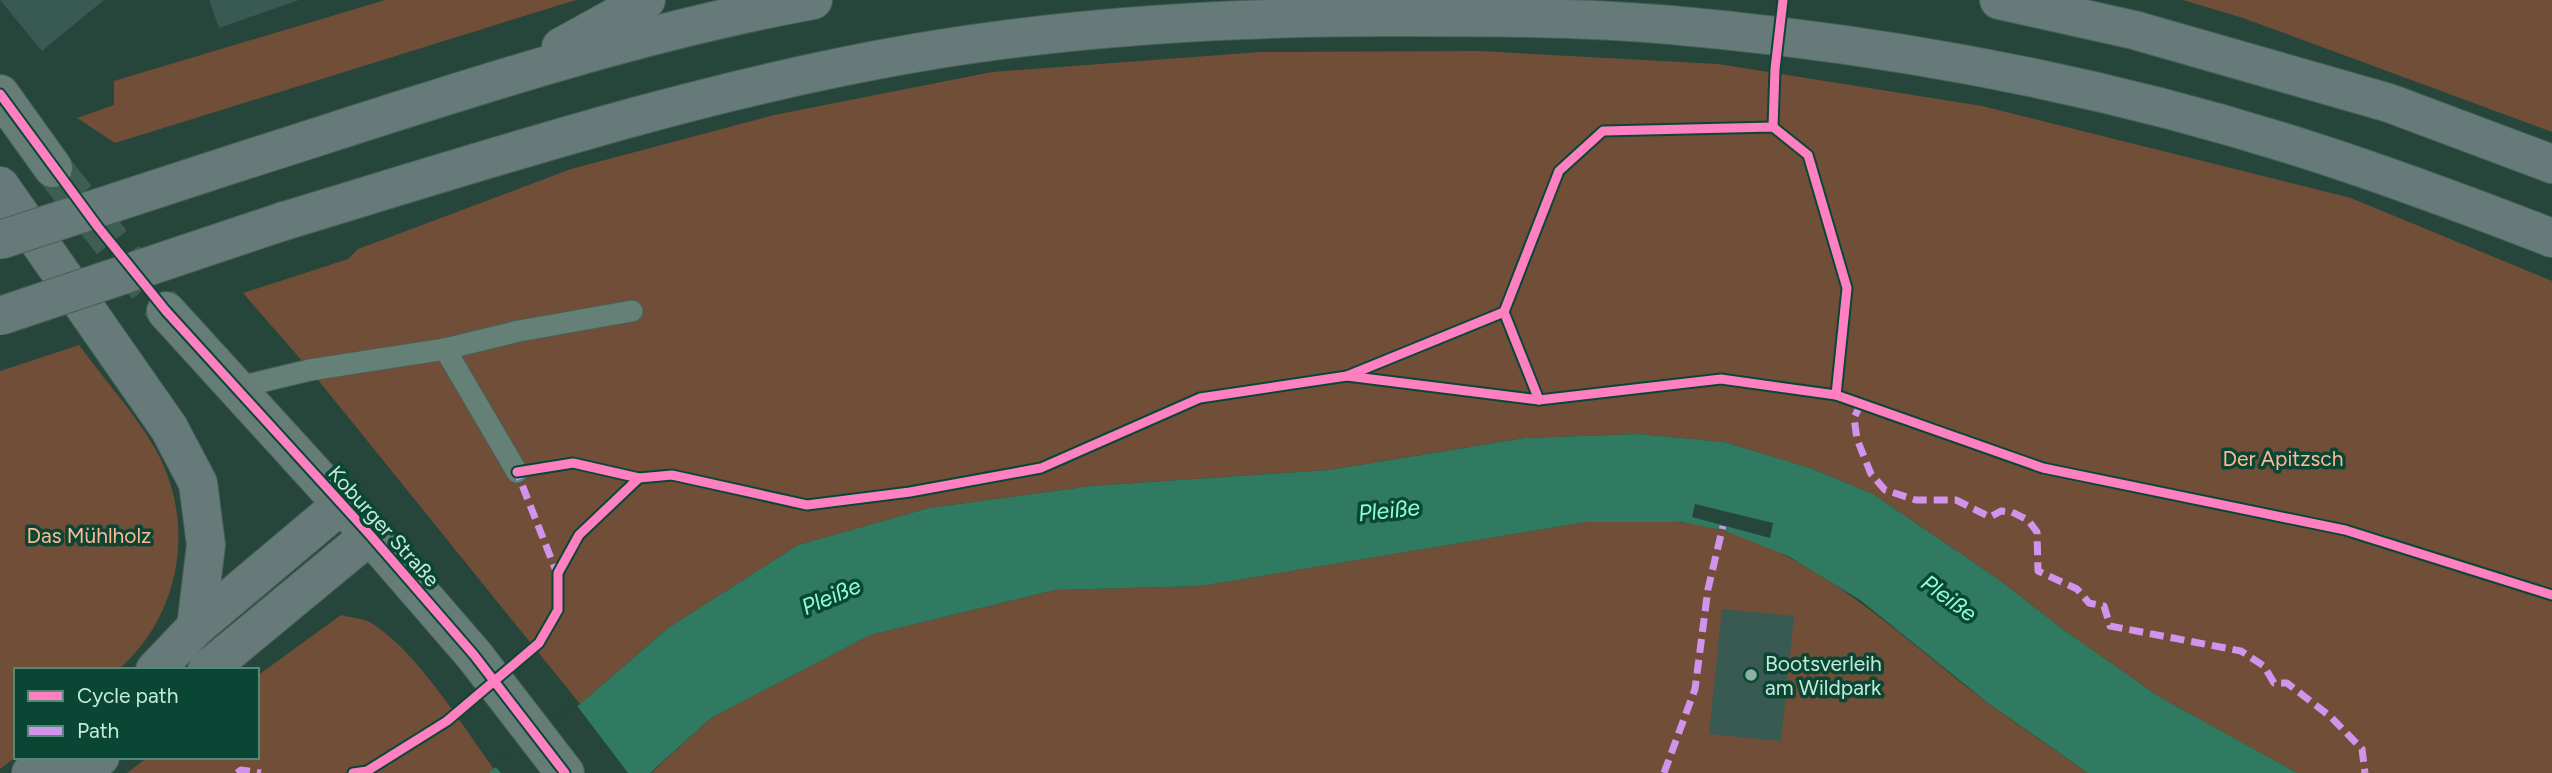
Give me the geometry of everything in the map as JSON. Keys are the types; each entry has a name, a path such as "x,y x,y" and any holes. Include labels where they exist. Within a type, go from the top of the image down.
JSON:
{"highway":[{"path":"504,79 646,0"},
{"path":"0,240 504,79 676,31 813,0"},
{"path":"1999,0 2134,30 2389,103 2552,164"},
{"path":"0,316 284,221 647,114 749,88 918,52 1021,38 1132,27 1290,18 1521,17 1668,25 1817,41 1953,63 2088,90 2307,149 2439,194 2552,238"},
{"path":"0,186 169,428 198,483 206,545 196,627"},
{"path":"157,668 196,627 342,505"},
{"path":"209,668 370,535"},
{"path":"31,773 48,759"},
{"path":"81,773 98,759"}],"main road":[{"path":"0,94 53,168"},
{"name":"Koburger Straße","path":"166,311 370,535 474,655 565,773"}],"lane":[{"path":"235,388 310,370 445,349 519,331 632,311"},
{"path":"445,349 517,472"}],"green space":[{"path":"385,0 576,0 115,143 77,118 114,105 114,81"},
{"path":"2183,0 2552,0 2552,132 2243,18"},
{"name":"Der Apitzsch","path":"1480,51 1718,64 1982,106 2351,198 2552,281 2552,773 2297,773 2158,696 2064,630 1998,579 1873,494 1810,468 1724,442 1639,434 1525,438 1329,470 1091,486 929,508 798,545 668,628 580,704 310,370 243,293 348,259 358,249 571,169 774,115 992,72 1260,52"},
{"name":"Das Mühlholz","path":"79,345 153,445 167,473 175,503 178,534 176,564 169,593 157,621 140,647 120,668 14,668 14,758 0,769 0,371"},
{"path":"1654,521 1706,526 1761,544 1796,561 1863,604 1988,703 2088,773 651,773 711,718 870,635 1055,590 1201,586 1586,522"},
{"path":"341,615 362,619 390,637 423,671 494,769 488,773 127,773 145,759 259,759 259,675"}],"water":[{"name":"Pleiße","path":"1639,434 1724,442 1810,468 1873,494 1998,579 2064,630 2158,696 2297,773 2088,773 1988,703 1860,600 1788,556 1723,530 1681,522 1586,522 1201,586 1055,590 870,635 711,718 650,773 488,773 580,704 668,628 798,545 929,508 1091,486 1329,470 1525,438"}],"pier":[{"path":"1695,504 1773,523 1770,538 1692,517"},
{"path":"575,703 628,773 501,773 494,765"}],"building":[{"path":"0,0 104,0 42,51"},
{"path":"209,0 299,0 219,28"},
{"name":"Bootsverleih am Wildpark","path":"1722,609 1794,616 1781,741 1709,734"}],"tunnel":[{"path":"53,168 166,311"}],"marked path":[{"path":"1861,403 1854,418 1857,439 1871,474 1885,490 1916,500 1956,500 1990,517 2001,511 2012,512 2028,520 2037,532 2038,571 2077,589 2089,603 2104,606 2110,626 2241,651 2264,666 2274,683 2287,683 2331,717 2362,749 2365,773"},
{"path":"523,471 517,472 558,576"},
{"path":"1664,773 1695,689 1708,589 1723,526"},
{"path":"237,773 241,770 261,773"}],"cycle path":[{"path":"1773,127 1775,69 1783,0"},
{"path":"0,94 98,227 166,311 370,535 474,655 565,773"},
{"path":"1539,400 1504,312 1559,171 1603,131 1773,127 1808,155 1847,288 1836,395"},
{"path":"517,472 573,463 639,478 672,475 807,505 910,492 1041,468 1200,398 1347,376 1504,312"},
{"path":"1347,376 1539,400 1721,379 1836,395 2043,468 2345,530 2552,595"},
{"path":"353,773 367,771 447,721 539,643 558,610 558,573 579,535 639,478"}],"place":[{"name":"Bootsverleih am Wildpark","path":"1751,675"}]}
